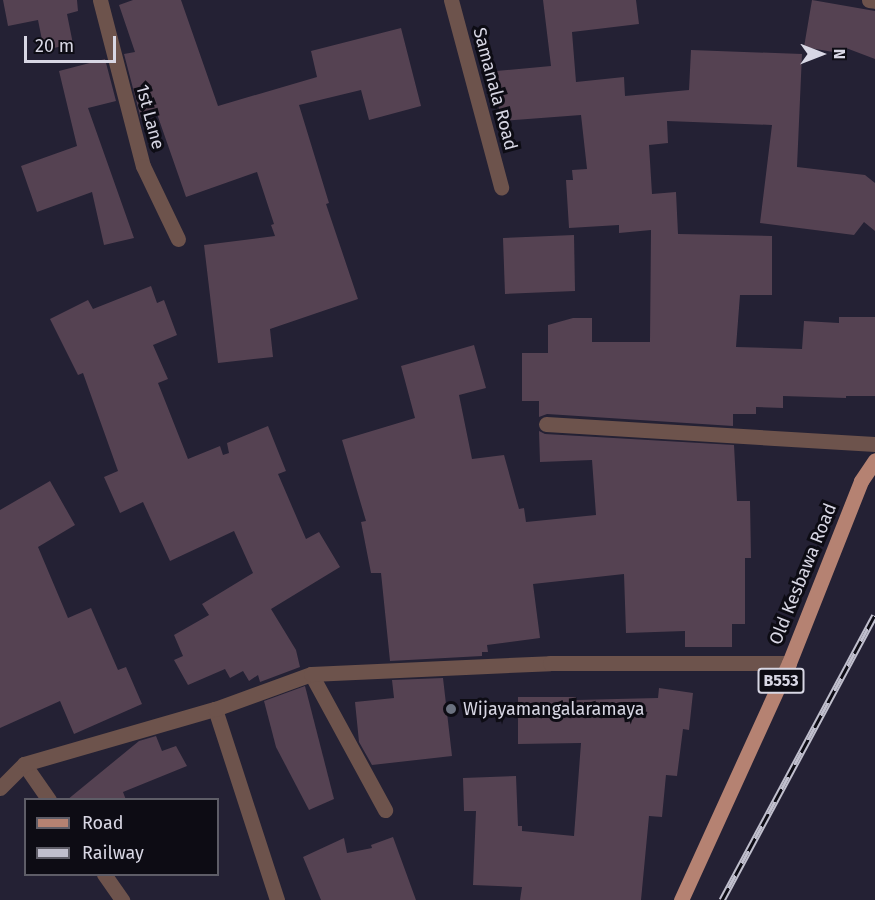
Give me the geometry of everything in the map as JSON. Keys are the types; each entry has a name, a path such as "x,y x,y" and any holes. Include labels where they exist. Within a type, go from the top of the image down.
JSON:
{"main road":[{"name":"Old Kesbawa Road","path":"681,900 789,663 861,481 875,460"}],"street":[{"name":"1st Lane","path":"100,0 143,166 178,239"},
{"name":"Samanala Road","path":"451,0 501,187"},
{"path":"869,0 875,1"},
{"path":"546,424 875,444"},
{"path":"0,788 24,764 215,709 311,674 550,663 789,663"},
{"path":"311,674 385,810"},
{"path":"215,709 277,900"},
{"path":"24,764 48,798"},
{"path":"105,876 122,900"}],"building":[{"path":"3,0 77,0 78,11 67,14 73,44 44,50 38,20 8,26"},
{"path":"133,0 181,0 218,106 317,77 311,51 401,28 421,106 369,120 361,90 299,105 329,203 326,204 358,299 270,329 273,357 218,363 204,245 275,236 271,225 274,224 257,172 186,197 157,114 141,119 124,54 135,52 119,5"},
{"path":"543,0 636,0 639,24 572,32 576,82 624,77 625,96 689,90 691,50 802,54 797,167 865,175 875,183 875,231 864,222 854,235 760,223 772,125 667,121 668,143 649,145 652,194 676,192 678,234 772,236 772,295 740,295 736,347 802,349 804,321 839,323 839,317 875,317 875,396 846,396 846,398 783,396 783,408 756,407 756,414 733,414 733,426 547,414 539,417 539,401 522,401 522,353 548,353 548,325 573,318 592,318 592,342 650,342 651,230 619,233 619,225 569,228 566,180 573,180 572,170 587,169 581,115 500,121 496,71 551,66"},
{"path":"812,0 875,11 875,59 846,48 845,54 804,47"},
{"path":"105,59 116,101 88,108 134,238 104,245 92,192 37,212 21,166 77,146 59,71"},
{"path":"574,235 575,291 505,294 503,238"},
{"path":"151,286 157,303 164,300 177,335 153,345 168,379 158,383 188,459 220,446 223,455 229,453 227,443 268,426 286,471 278,474 306,539 319,532 340,567 271,609 296,650 300,667 260,682 258,675 249,681 243,671 230,678 225,669 188,685 174,660 183,656 174,635 209,615 202,604 253,573 234,531 170,561 143,502 120,513 104,477 118,471 83,373 78,375 50,319 88,300 93,309"},
{"path":"474,345 486,388 459,395 472,459 504,455 519,509 524,508 526,522 596,515 592,460 540,462 539,431 545,434 734,445 737,501 750,501 751,558 745,558 745,624 732,624 732,647 685,647 685,631 626,633 624,574 533,584 540,638 487,645 488,652 482,652 482,656 390,661 381,573 371,573 361,522 366,521 342,440 415,418 401,366"},
{"path":"50,481 75,525 38,547 68,618 91,608 118,670 126,667 142,704 74,734 60,701 0,728 0,510"},
{"path":"443,678 452,756 372,765 359,742 355,702 394,698 392,680"},
{"path":"305,686 334,799 309,810 276,747 264,701"},
{"path":"659,688 693,693 689,730 683,729 677,776 666,775 662,817 649,816 641,900 520,900 522,887 473,885 476,811 464,811 463,778 516,776 518,826 522,826 522,831 574,836 581,743 518,744 518,697 576,697 576,700 658,698"},
{"path":"156,736 162,751 176,746 187,766 123,792 125,798 69,798 139,741"},
{"path":"393,837 416,900 321,900 303,857 344,838 347,853 372,848 371,845"}],"railway":[{"path":"722,900 875,615"}],"place":[{"name":"Wijayamangalaramaya","path":"451,709"}]}
